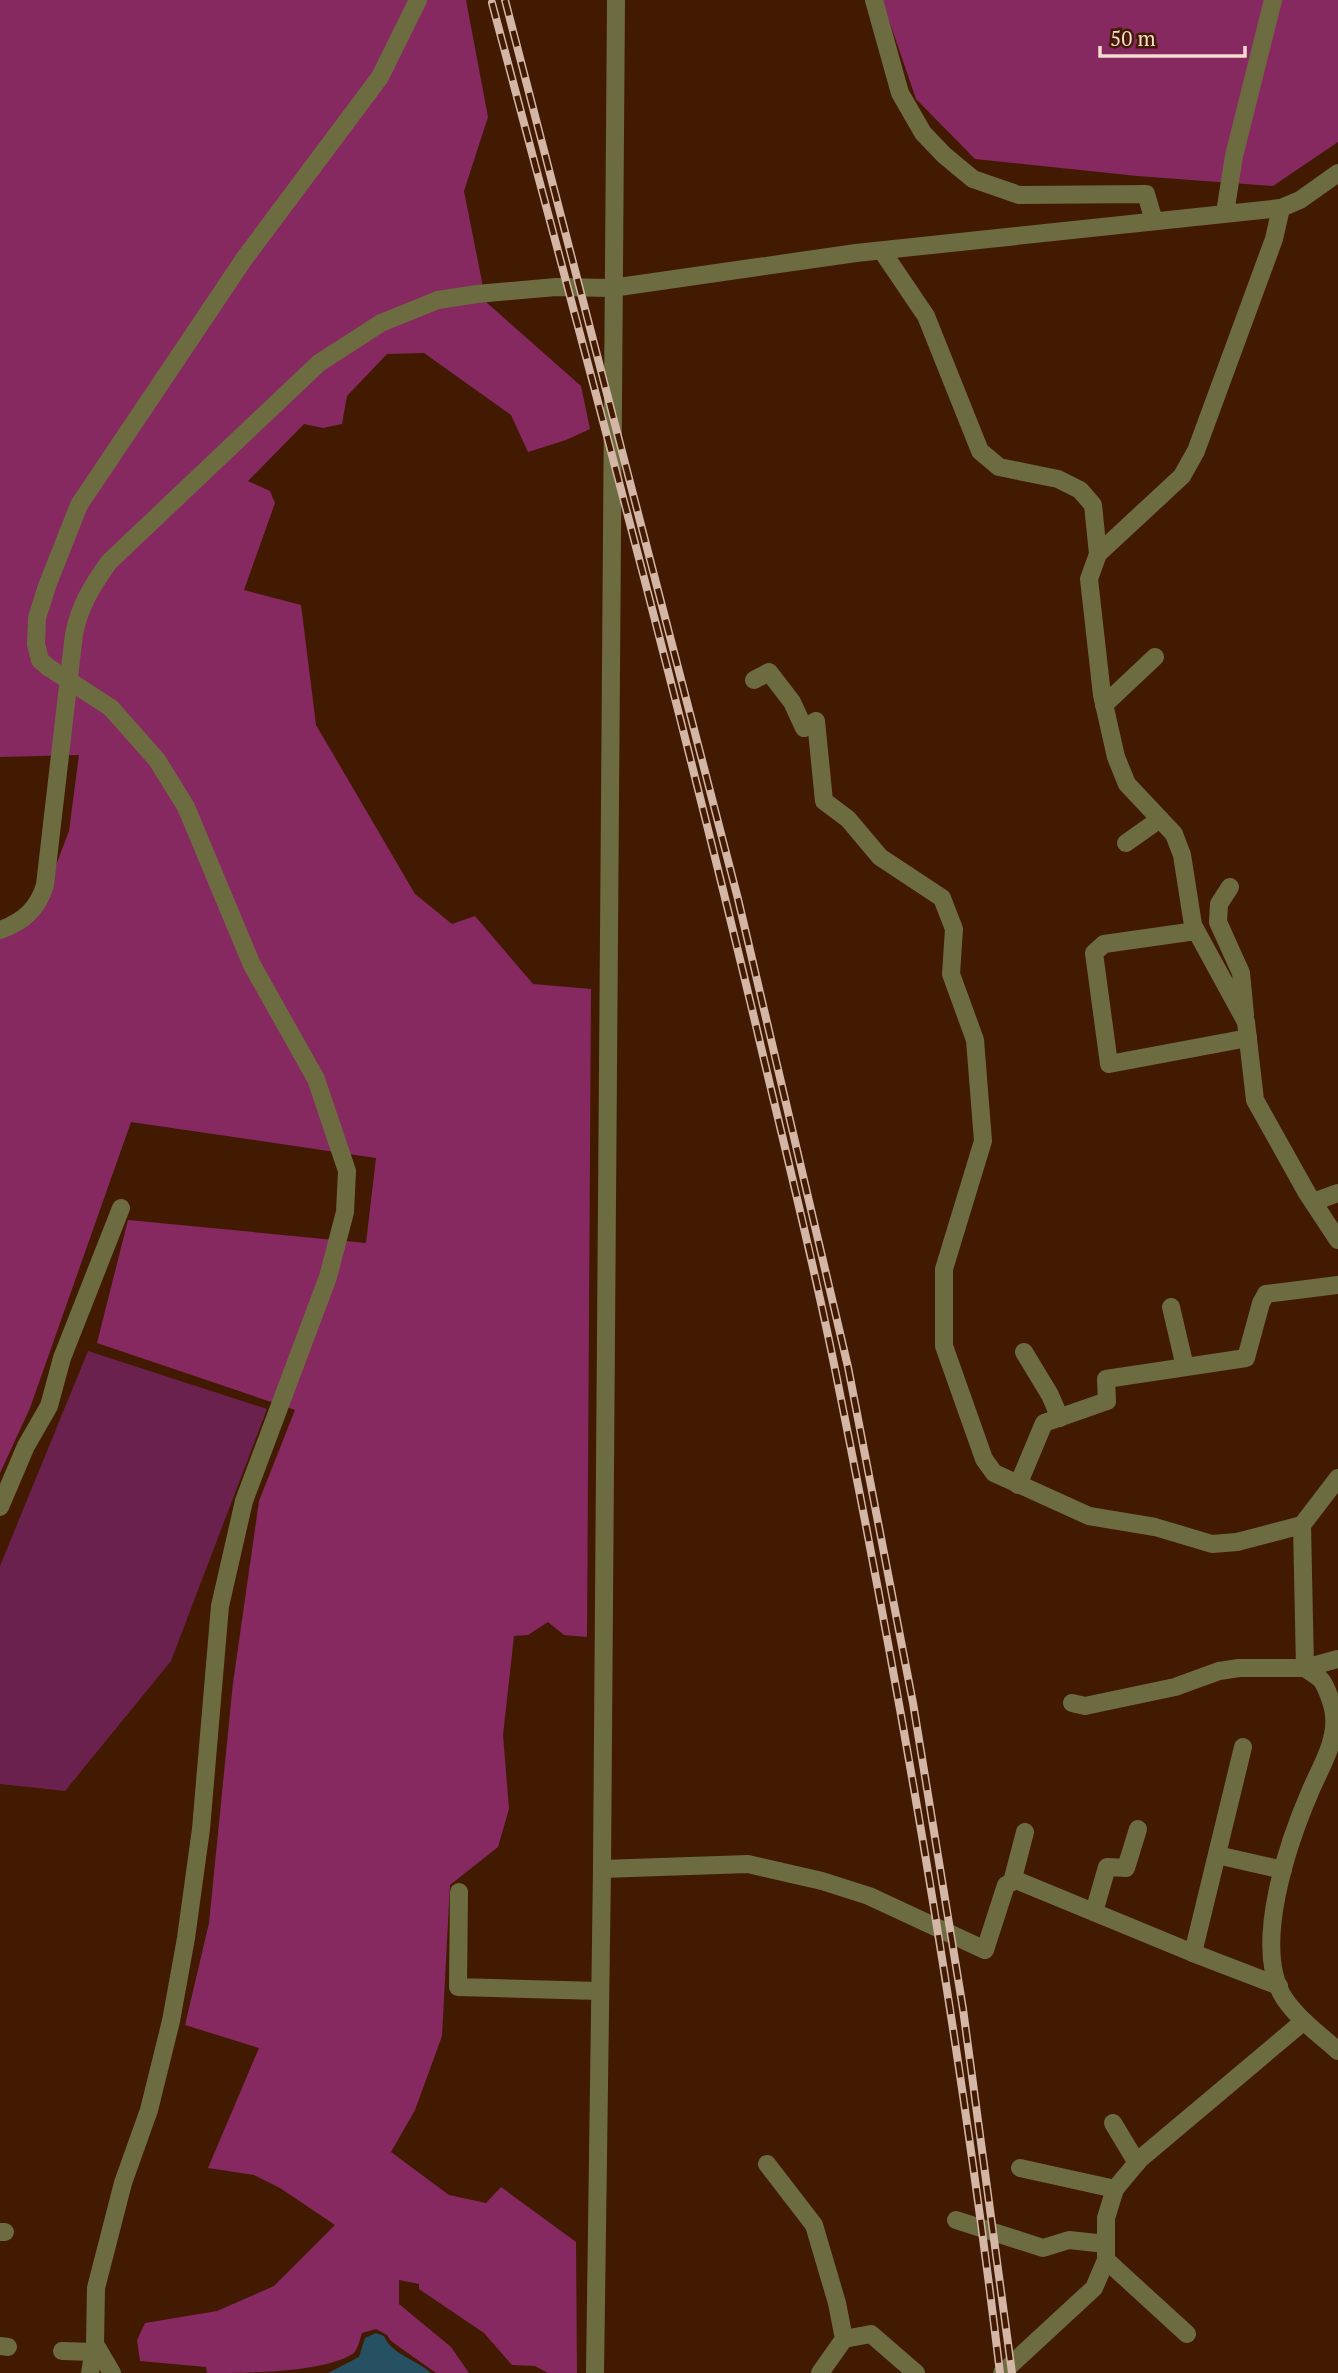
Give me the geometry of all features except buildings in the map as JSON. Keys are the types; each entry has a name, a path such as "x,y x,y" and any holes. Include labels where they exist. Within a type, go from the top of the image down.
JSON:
{"street":[{"path":"90,2373 94,2348 96,2288 123,2183 149,2110 171,2021 186,1938 201,1829 220,1606 244,1501 328,1277 345,1212 347,1171 316,1079 252,965 187,807 157,760 111,708 40,660 36,644 37,618 79,505 244,259 380,77 418,0"},
{"path":"595,2373 602,1869 616,0"},
{"path":"874,0 900,93 923,133 973,179 1019,195 1146,194 1154,221"},
{"path":"1225,213 1234,156 1273,0"},
{"path":"0,930 22,920 34,910 42,897 78,613 87,593 109,562 319,363 381,324 438,300 477,293 556,287 612,288 882,251 1281,208 1300,200 1338,173"},
{"path":"1098,554 1182,476 1196,451 1275,239 1281,208"},
{"path":"882,251 926,316 980,451 999,467 1058,479 1080,490 1093,505 1098,554 1089,579 1104,705 1116,757 1127,785 1174,834 1182,855 1193,925 1247,1030"},
{"path":"1104,705 1155,657"},
{"path":"754,680 769,672 792,702 804,728 816,721 824,801 848,819 880,857 942,898 954,929 951,974 975,1040 983,1141 944,1269 944,1346 984,1459 994,1473 1089,1516 1155,1527 1212,1544 1237,1542 1302,1525 1338,1478"},
{"path":"1126,843 1160,819"},
{"path":"1230,887 1219,904 1218,922 1241,973 1255,1100 1313,1202 1338,1240"},
{"path":"1196,930 1104,944 1094,953 1109,1064 1247,1030"},
{"path":"1313,1202 1338,1193"},
{"path":"0,1507 26,1446 49,1406 62,1358 121,1208"},
{"path":"1052,1421 1107,1401 1106,1379 1246,1358 1266,1294 1338,1285"},
{"path":"1171,1307 1185,1367"},
{"path":"1018,1485 1052,1421 1050,1395 1024,1352"},
{"path":"1302,1525 1305,1668"},
{"path":"1072,1703 1085,1706 1175,1687 1219,1671 1239,1668 1305,1668 1338,1659"},
{"path":"1305,1668 1323,1682 1335,1716 1332,1739 1303,1810 1279,1882 1270,1949 1284,1998 1304,2021 1338,2051"},
{"path":"1193,1953 1243,1748"},
{"path":"1094,1912 1107,1867 1126,1868 1138,1829"},
{"path":"1012,1882 1026,1832"},
{"path":"1217,1855 1283,1870"},
{"path":"602,1869 748,1864 822,1881 869,1896 985,1950 1006,1885 1016,1880 1279,1986"},
{"path":"459,1892 458,1987 600,1991"},
{"path":"1002,2373 1094,2288 1106,2252 1106,2218 1115,2189 1137,2163 1304,2021"},
{"path":"1113,2123 1137,2163"},
{"path":"767,2164 814,2225 837,2303 844,2339"},
{"path":"1020,2168 1115,2189"},
{"path":"956,2220 1043,2248 1069,2240 1106,2252 1187,2334"},
{"path":"820,2373 844,2339 872,2334 916,2373"},
{"path":"62,2351 94,2348"},
{"path":"94,2348 112,2373"}],"shaded area":[{"path":"0,0 466,0 488,117 464,191 486,302 581,386 590,429 528,452 511,415 424,353 387,354 347,396 342,424 323,428 304,424 248,481 270,491 275,503 244,590 301,605 316,725 415,894 452,924 475,916 533,984 591,989 587,1637 564,1635 548,1622 528,1635 514,1636 503,1735 509,1809 498,1847 450,1885 442,2036 415,2110 391,2152 449,2195 486,2203 501,2187 576,2242 577,2373 548,2373 535,2366 512,2365 484,2333 419,2289 419,2284 399,2280 399,2304 451,2347 469,2373 436,2373 376,2329 362,2333 354,2353 341,2360 305,2368 207,2373 206,2367 140,2361 137,2340 145,2323 217,2311 274,2286 335,2225 280,2188 254,2175 208,2168 259,2048 185,2025 209,1923 233,1683 259,1501 295,1410 97,1343 128,1220 366,1243 376,1158 131,1122 30,1408 0,1473 0,926 40,907 69,831 79,755 0,757"},
{"path":"882,0 1338,0 1338,142 1273,186 1137,176 975,159 916,99"},
{"path":"88,1351 267,1409 171,1661 65,1791 0,1784 0,1566"}],"water":[{"path":"376,2333 384,2336 392,2348 431,2373 328,2373 359,2357 365,2338"}],"railway":[{"path":"505,0 738,899 848,1367 913,1703 963,2009 1012,2373"},
{"path":"492,3 694,772 827,1331 861,1498 928,1872 967,2122 1000,2373"}]}
